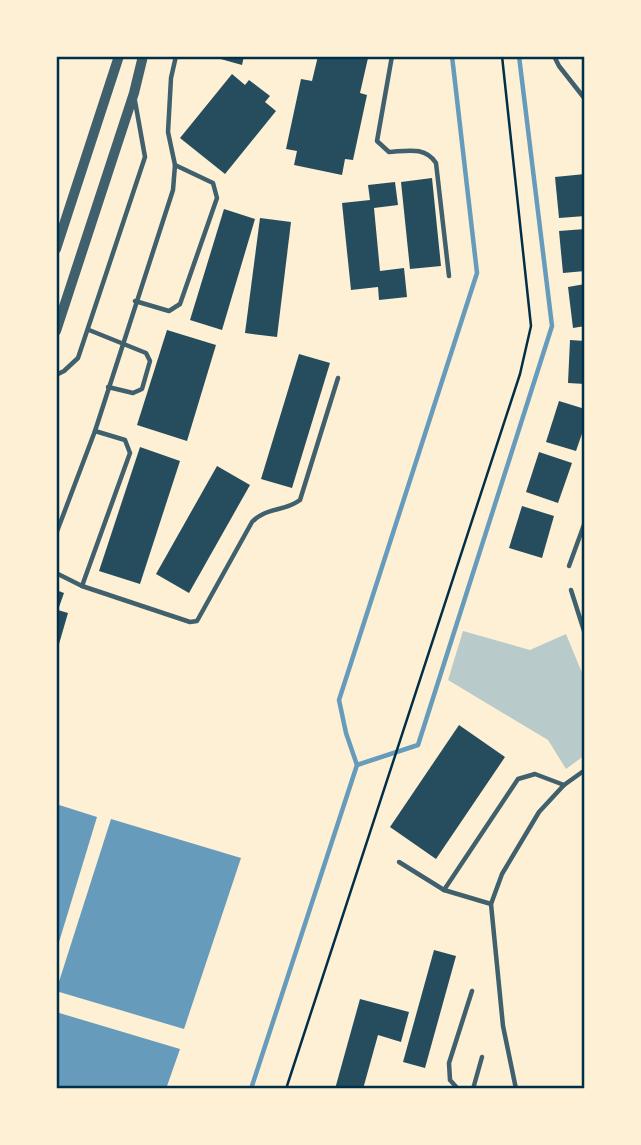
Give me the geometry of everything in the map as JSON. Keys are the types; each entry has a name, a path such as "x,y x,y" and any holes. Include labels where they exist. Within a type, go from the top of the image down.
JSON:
{"street":[{"path":"56,249 118,56"},
{"path":"56,331 134,93 143,56"}],"lane":[{"path":"56,534 94,431 173,190 175,164 169,132 171,78 176,56"},
{"path":"392,56 377,141 389,152 424,151 431,154 436,163 449,276"},
{"path":"554,56 585,99"},
{"path":"56,375 78,358 145,157 134,93"},
{"path":"135,301 169,311 180,304 217,198 213,183 175,164"},
{"path":"89,330 146,353 150,361 142,389 133,393 108,387"},
{"path":"56,573 82,586 190,622 197,621 252,522 260,513 292,506 300,500 338,378"},
{"path":"82,586 130,453 125,440 94,431"},
{"path":"569,566 585,522"},
{"path":"571,590 585,634"},
{"path":"516,1089 503,1026 492,904 502,874 539,812 564,785 585,770"},
{"path":"444,890 518,779 535,774 564,785"},
{"path":"399,862 444,890 492,904"},
{"path":"457,1089 450,1080 449,1063 472,991"},
{"path":"473,1089 482,1057"}],"path":[{"path":"286,1089 520,374 531,326 502,56"}],"shaded area":[{"path":"463,631 530,650 566,634 585,680 585,755 566,769 548,740 448,680"}],"water":[{"path":"56,804 97,817 56,952"},
{"path":"111,819 241,858 184,1029 56,991"},
{"path":"56,1012 180,1049 166,1089 56,1089"}],"building":[{"path":"210,56 244,56 242,65"},
{"path":"318,56 368,58 360,93 367,95 353,160 345,159 342,175 294,165 297,151 286,149 301,79 312,81"},
{"path":"232,74 245,85 249,80 270,96 265,102 276,111 225,174 180,138"},
{"path":"585,174 585,216 559,218 555,177"},
{"path":"432,178 441,266 410,269 401,182"},
{"path":"395,182 398,205 374,208 380,271 404,268 407,297 379,300 378,287 351,290 342,203 370,200 368,185"},
{"path":"224,209 255,219 222,330 190,320"},
{"path":"260,218 291,222 277,337 245,333"},
{"path":"585,229 585,271 563,273 559,231"},
{"path":"585,284 585,326 573,328 568,287"},
{"path":"167,330 216,345 187,441 137,425"},
{"path":"570,340 585,341 585,384 568,383"},
{"path":"299,354 330,363 292,488 261,479"},
{"path":"559,401 585,409 585,425 576,451 546,442"},
{"path":"140,447 180,461 140,584 99,571"},
{"path":"539,452 572,463 558,503 526,492"},
{"path":"217,466 250,485 189,593 156,574"},
{"path":"522,506 554,516 542,558 509,548"},
{"path":"56,590 64,593 58,610 68,613 57,651"},
{"path":"459,725 505,757 436,859 390,827"},
{"path":"434,950 456,956 425,1068 403,1062"},
{"path":"360,999 409,1012 401,1042 378,1035 363,1089 335,1089"}],"waterway":[{"path":"251,1089 357,765 339,700 477,273 452,56"},
{"path":"357,765 418,745 552,326 519,56"}]}
